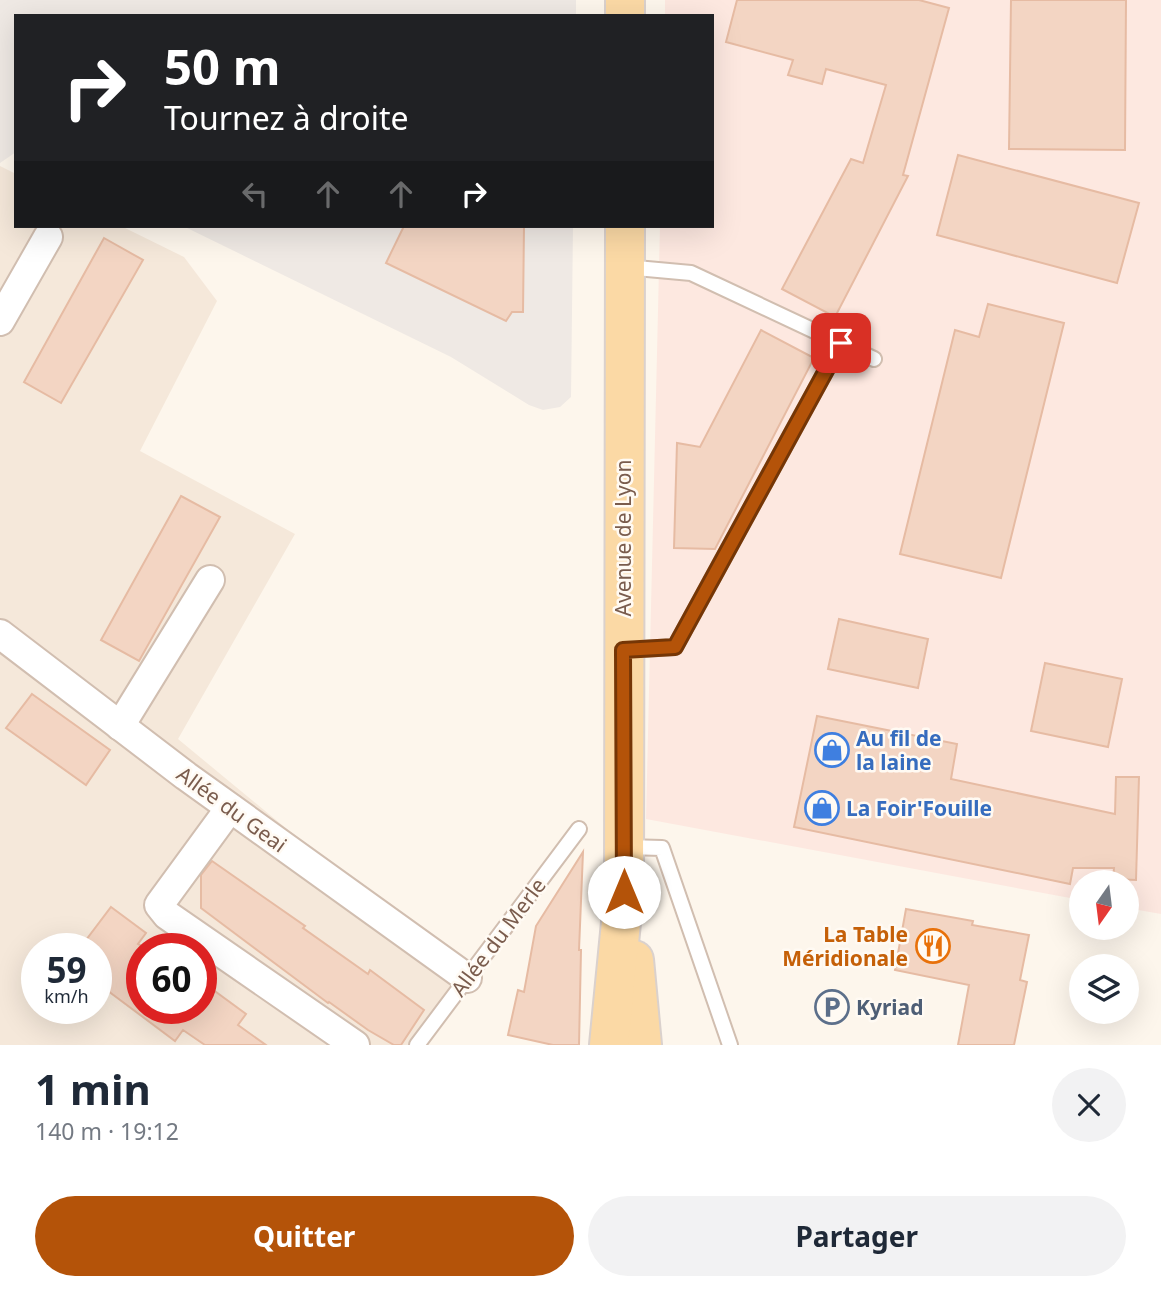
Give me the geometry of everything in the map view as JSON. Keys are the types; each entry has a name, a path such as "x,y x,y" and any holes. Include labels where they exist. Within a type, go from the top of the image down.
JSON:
{"main road":[{"name":"Avenue de Lyon","path":"610,1045 624,892 625,228"},
{"name":"Avenue de Lyon","path":"624,892 638,988 642,1045"}],"street":[{"path":"0,321 48,237"},
{"path":"120,726 210,580"},
{"name":"Allée du Geai","path":"0,635 230,808 467,978"},
{"path":"230,808 159,905 167,915 355,1045"}],"lane":[{"path":"625,267 691,273 874,359"},
{"path":"623,650 675,647 841,343"},
{"name":"Allée du Merle","path":"417,1045 579,829"},
{"path":"624,847 662,848 730,1045"}],"shaded area":[{"path":"0,0 576,0 576,14 14,14 14,153 0,163"},
{"path":"665,0 1161,0 1161,914 1139,910 1139,870 1069,870 1069,898 646,819 660,228 714,228 714,14 665,14"},
{"path":"0,166 14,173 14,228 125,228 184,257 217,301 140,451 295,534 178,739 467,978 422,1045 0,1045"},
{"path":"187,228 573,228 571,397 560,407 543,410 529,405 451,357"}],"building":[{"path":"737,0 919,0 949,8 903,175 908,176 835,317 782,289 851,159 863,163 886,85 826,69 822,84 788,75 793,60 726,42"},
{"path":"1011,0 1126,0 1125,150 1009,149"},
{"path":"958,155 1139,203 1117,283 937,235"},
{"path":"403,228 524,228 523,312 512,312 506,321 386,263"},
{"path":"104,238 143,260 61,403 24,382"},
{"path":"988,304 1064,323 1001,578 900,554 955,330 979,337"},
{"path":"761,330 814,358 715,549 674,548 677,443 700,447"},
{"path":"181,496 220,517 139,661 101,640"},
{"path":"839,619 928,639 918,688 828,669"},
{"path":"1045,663 1122,679 1108,747 1031,731"},
{"path":"32,694 110,750 86,785 6,728"},
{"path":"817,716 957,744 951,779 1115,814 1116,777 1139,777 1136,870 1073,868 1069,870 1069,884 794,827"},
{"path":"583,852 579,1045 553,1045 508,1035 518,990 524,992 536,926"},
{"path":"212,861 368,974 370,970 424,1010 401,1045 394,1045 328,1003 201,908 201,875"},
{"path":"111,907 146,933 126,933 126,1004 112,994 112,933 91,933"},
{"path":"906,909 973,921 972,925 1029,935 1020,980 1027,982 1014,1045 958,1045 969,985 895,970"},
{"path":"217,993 246,1014 238,1025 266,1045 205,1045 183,1030 175,1041 152,1024 217,1024"}],"place":[{"name":"Au fil de la laine","path":"832,750"},
{"name":"La Foir'Fouille","path":"822,808"},
{"name":"La Table Méridionale","path":"933,946"},
{"name":"Kyriad","path":"832,1007"}],"route":[{"path":"624,892 623,650 675,647 841,343"}]}
